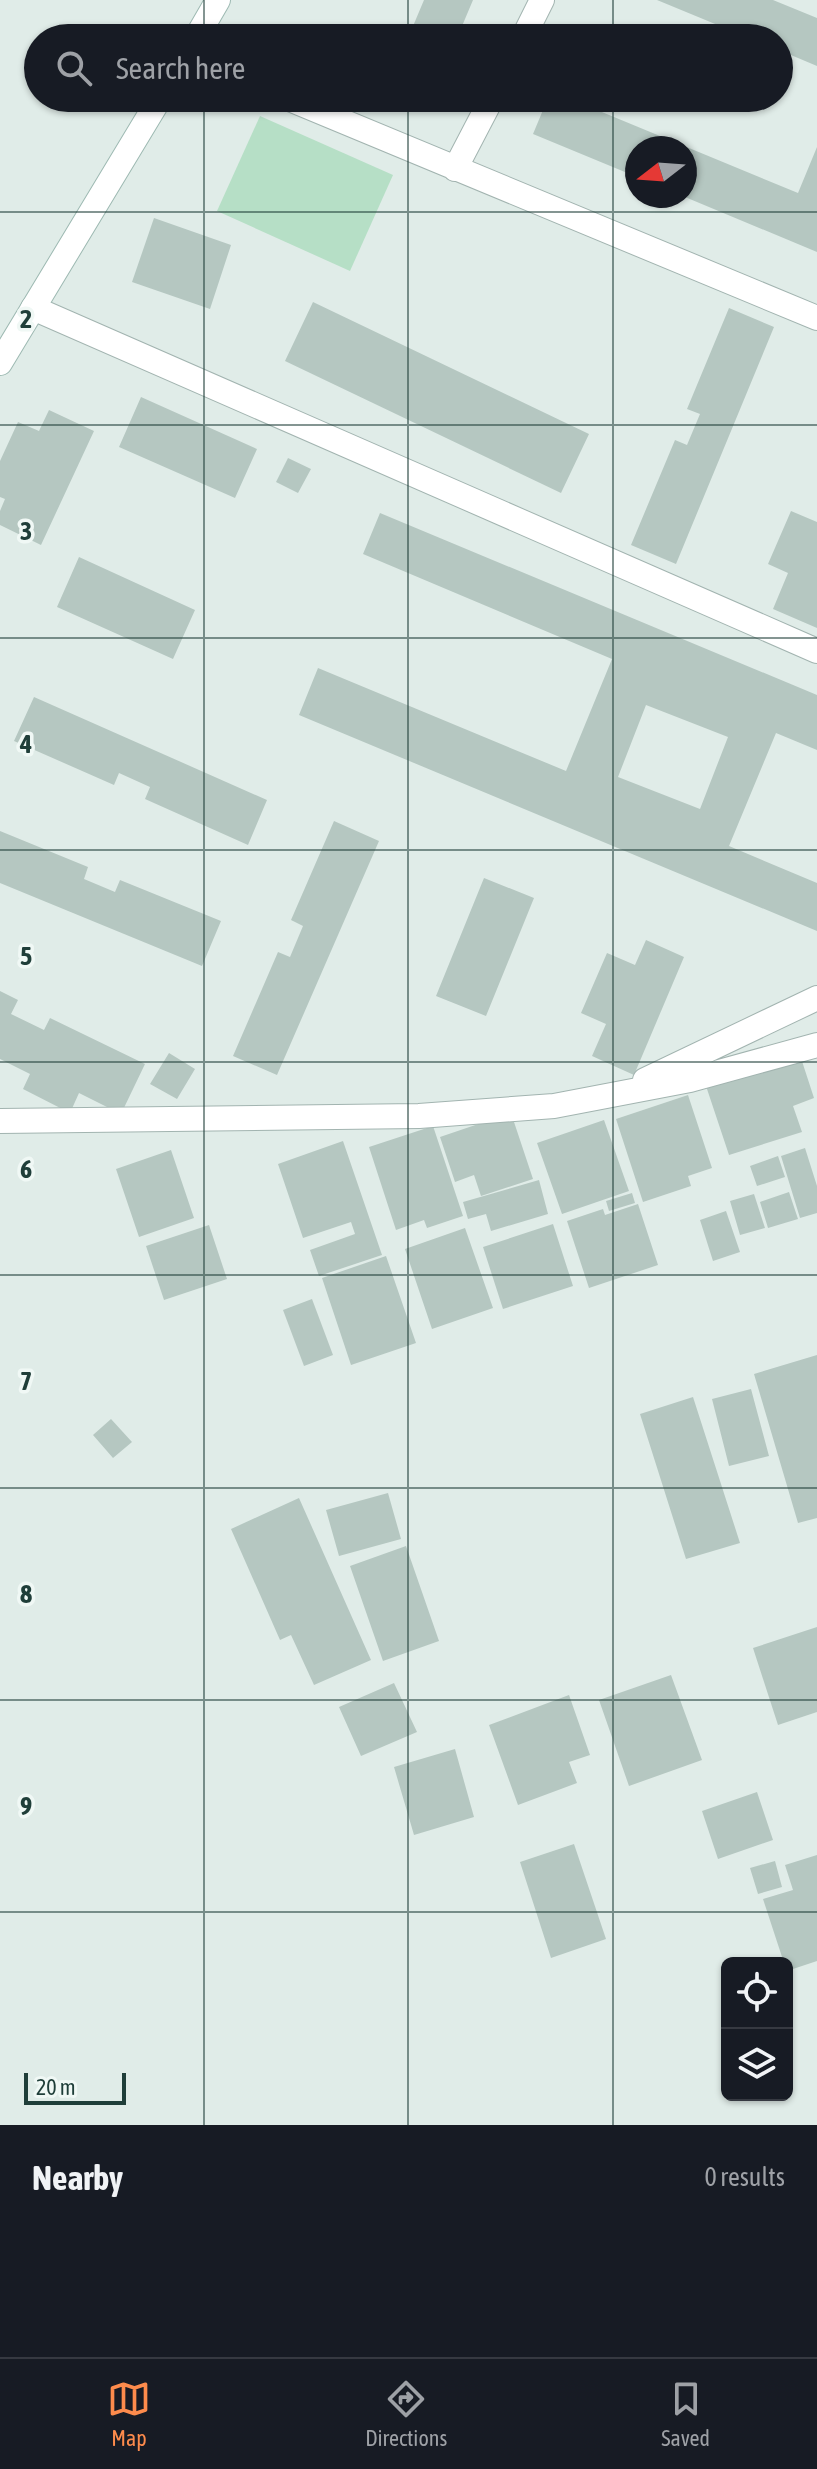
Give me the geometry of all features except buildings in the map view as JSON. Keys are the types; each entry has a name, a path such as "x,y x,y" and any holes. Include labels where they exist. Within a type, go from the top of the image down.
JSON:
{"street":[{"path":"204,24 218,0"},
{"path":"530,24 542,0"},
{"path":"0,363 152,112"},
{"path":"320,112 817,318"},
{"path":"455,169 485,112"},
{"path":"33,308 817,651"},
{"path":"614,1095 817,998"},
{"path":"0,1121 419,1116 554,1106 690,1080 817,1045"}],"green space":[{"path":"260,116 393,175 350,271 217,211"}]}
